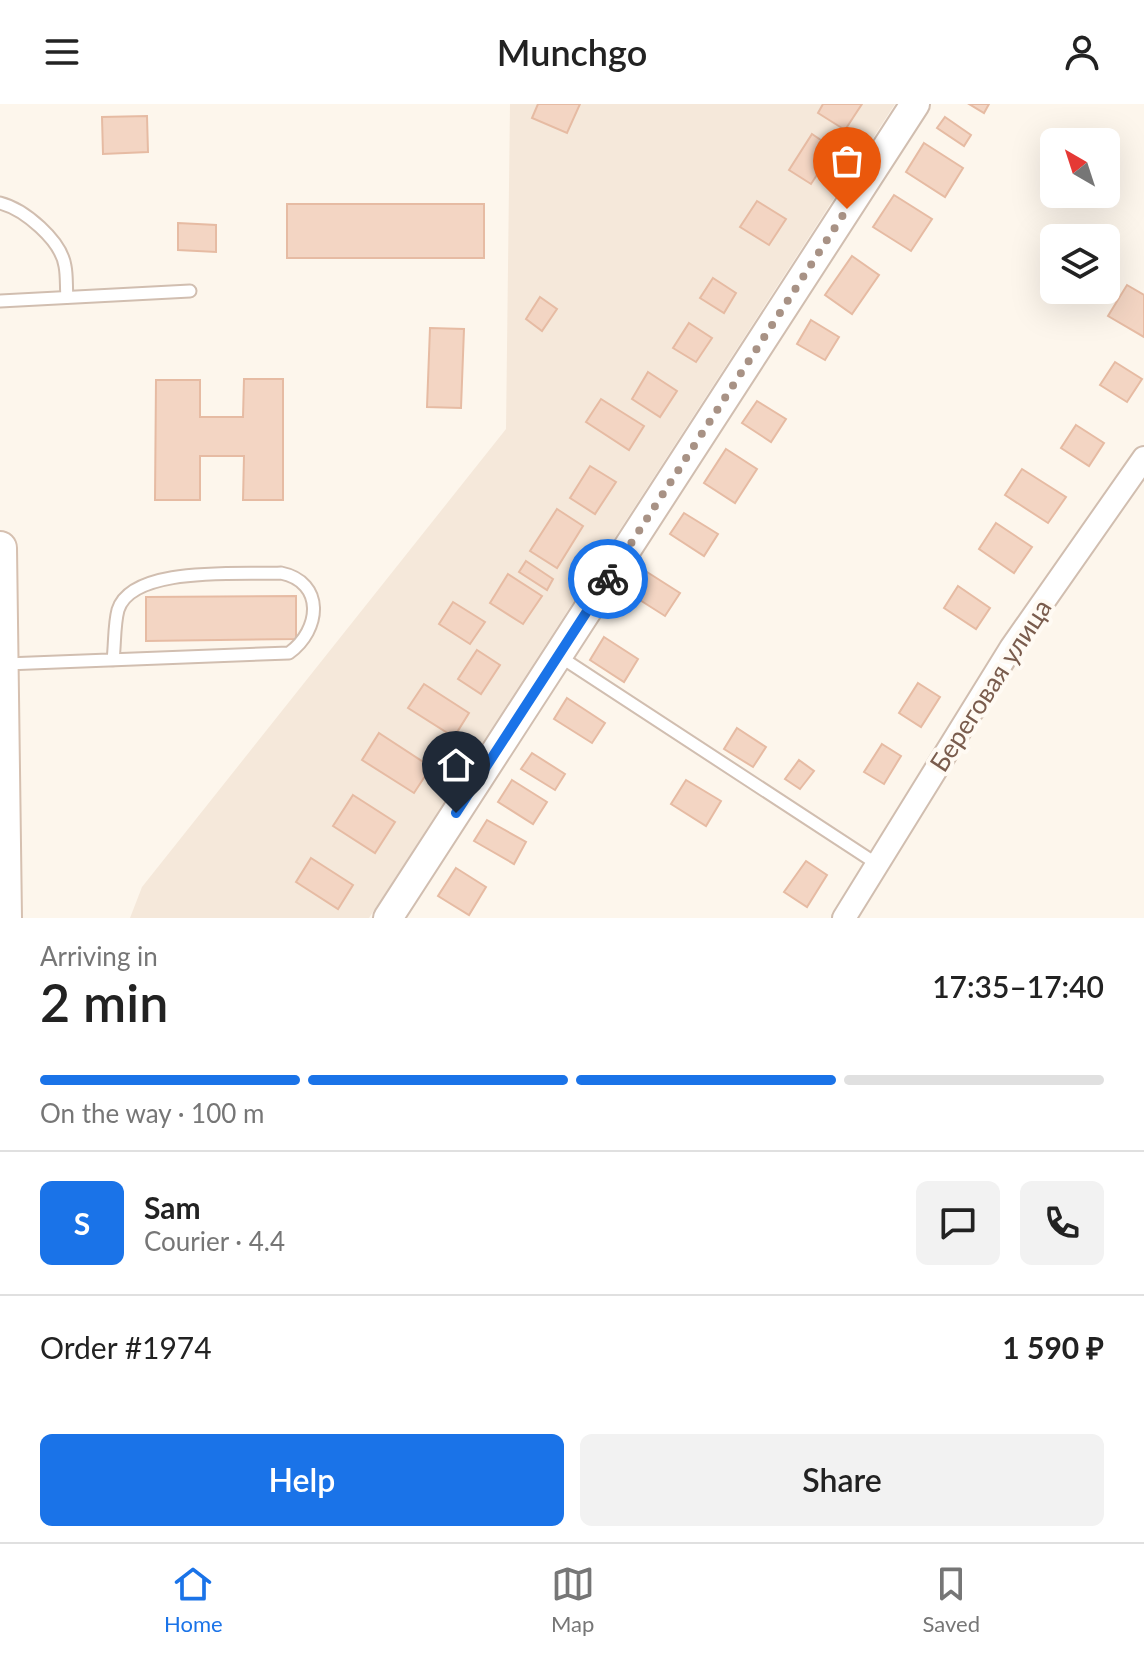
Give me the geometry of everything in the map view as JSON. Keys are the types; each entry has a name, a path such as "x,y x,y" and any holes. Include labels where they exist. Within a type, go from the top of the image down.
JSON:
{"main road":[{"path":"0,548 5,918"}],"street":[{"path":"388,918 915,104"},
{"name":"Береговая улица","path":"844,918 1011,648 1144,458"}],"lane":[{"path":"0,203 12,206 27,217 59,248 65,265 67,297"},
{"path":"0,301 190,291"},
{"path":"1,683 113,660 289,653 303,643 311,629 313,604 309,588 299,577 281,573 154,579 134,589 119,608 113,660"},
{"path":"558,655 877,864"}],"shaded area":[{"path":"510,104 895,104 369,918 130,918 142,887 506,429"}],"building":[{"path":"538,104 580,104 567,133 532,118"},
{"path":"823,104 862,104 845,130 818,113"},
{"path":"969,104 989,104 984,113"},
{"path":"147,116 148,152 103,154 102,117"},
{"path":"945,117 971,135 964,146 937,128"},
{"path":"812,134 834,149 811,184 789,170"},
{"path":"924,143 963,168 945,197 906,172"},
{"path":"894,195 932,219 911,251 873,227"},
{"path":"757,201 786,219 769,245 740,227"},
{"path":"287,204 484,204 484,258 287,258"},
{"path":"178,223 216,225 216,252 178,250"},
{"path":"852,256 879,275 852,314 825,295"},
{"path":"713,278 736,293 724,313 700,298"},
{"path":"1127,285 1144,295 1144,337 1108,316 1115,304 1120,304 1120,296"},
{"path":"540,297 557,309 542,331 526,319"},
{"path":"811,320 839,337 825,360 797,344"},
{"path":"689,323 712,338 696,362 673,348"},
{"path":"430,328 464,329 461,408 427,407"},
{"path":"1115,362 1142,379 1127,402 1100,385"},
{"path":"648,372 677,391 660,417 632,399"},
{"path":"244,379 283,379 283,500 243,500 244,456 200,456 200,500 155,500 156,380 200,380 200,417 243,417"},
{"path":"601,399 644,426 629,450 586,422"},
{"path":"757,401 786,419 771,442 742,423"},
{"path":"1076,425 1104,443 1089,466 1061,448"},
{"path":"726,449 757,469 735,503 704,483"},
{"path":"590,466 616,482 595,514 570,498"},
{"path":"1022,469 1066,497 1048,523 1005,495"},
{"path":"557,509 583,526 557,568 530,551"},
{"path":"684,513 718,534 704,556 670,534"},
{"path":"996,523 1032,547 1014,573 979,549"},
{"path":"526,561 553,579 547,590 519,572"},
{"path":"647,572 680,593 665,616 632,595"},
{"path":"508,574 542,596 523,624 490,603"},
{"path":"958,586 990,608 976,629 944,608"},
{"path":"296,596 296,639 146,641 146,597"},
{"path":"453,602 485,622 470,644 439,624"},
{"path":"604,637 638,659 624,682 590,660"},
{"path":"477,650 500,665 481,694 458,679"},
{"path":"918,683 940,697 921,727 899,713"},
{"path":"424,684 469,713 454,737 408,708"},
{"path":"567,698 605,723 592,743 554,719"},
{"path":"737,728 766,747 753,767 724,749"},
{"path":"379,733 431,767 414,793 362,760"},
{"path":"882,744 901,756 884,784 864,772"},
{"path":"532,753 565,774 555,790 521,769"},
{"path":"799,760 814,771 800,789 785,779"},
{"path":"512,780 547,802 533,824 498,802"},
{"path":"686,780 721,801 706,826 671,804"},
{"path":"353,795 395,822 375,853 333,826"},
{"path":"487,820 526,842 514,864 474,841"},
{"path":"311,858 353,885 338,909 296,882"},
{"path":"806,861 827,875 807,907 784,892"},
{"path":"456,868 486,887 469,915 438,896"}],"way so far":[{"path":"608,579 847,209"}],"route":[{"path":"456,813 608,579"}]}
